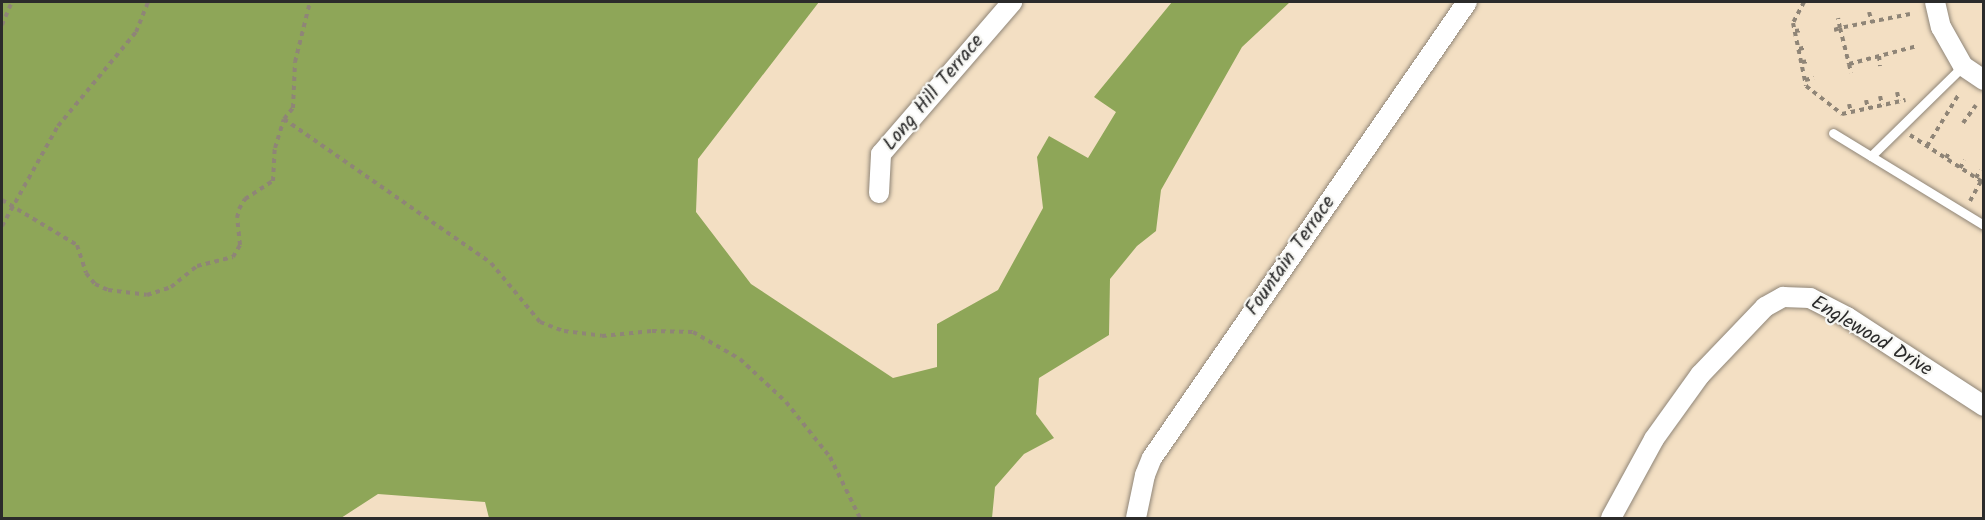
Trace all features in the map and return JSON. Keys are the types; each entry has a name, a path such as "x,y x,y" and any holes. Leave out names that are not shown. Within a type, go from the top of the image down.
{"street":[{"name":"Long Hill Terrace","path":"879,193 881,154 1012,2"},
{"name":"Fountain Terrace","path":"1136,519 1145,475 1152,458 1467,2"},
{"path":"1935,2 1941,27 1963,66 1983,80"},
{"name":"Englewood Drive","path":"1611,519 1654,439 1700,375 1766,307 1783,297 1810,298 1847,317 1983,406"}],"lane":[{"path":"1871,156 1963,66"},
{"path":"1833,133 1983,225"}],"path":[{"path":"2,25 12,2"},
{"path":"2,226 14,208 57,126 136,32 148,2"},
{"path":"2,200 77,244 86,273 95,284 108,290 147,295 163,290 197,266 232,257 239,252 240,209 246,199 273,181 272,160 284,119 293,108 295,62 310,2"},
{"path":"1804,2 1793,23 1806,86 1842,114 1899,101 1913,94"},
{"path":"1869,12 1872,22"},
{"path":"1834,30 1910,14"},
{"path":"1838,18 1851,73"},
{"path":"1795,31 1803,30"},
{"path":"1842,63 1917,46"},
{"path":"1799,48 1807,47"},
{"path":"1879,56 1880,66"},
{"path":"1802,62 1810,61"},
{"path":"1805,80 1814,78"},
{"path":"1897,92 1899,101"},
{"path":"1926,146 1959,94"},
{"path":"1880,96 1881,105"},
{"path":"1866,100 1868,109"},
{"path":"1849,104 1851,112"},
{"path":"1963,123 1976,105"},
{"path":"284,119 491,263 540,322 564,331 602,336 652,331 693,332 740,359 786,402 830,457 860,519"},
{"path":"1899,128 1982,182 1963,213"},
{"path":"1946,158 1950,151"},
{"path":"1960,168 1965,160"},
{"path":"1976,178 1980,170"}],"green space":[{"path":"2,2 819,2 698,159 696,212 751,284 893,378 937,367 937,324 998,290 1043,208 1037,157 1049,136 1088,158 1116,112 1094,97 1172,2 1290,2 1242,47 1161,190 1156,231 1137,246 1110,279 1109,335 1039,378 1036,414 1054,438 1024,454 995,487 992,518 489,518 485,502 378,494 341,518 2,518"}]}
